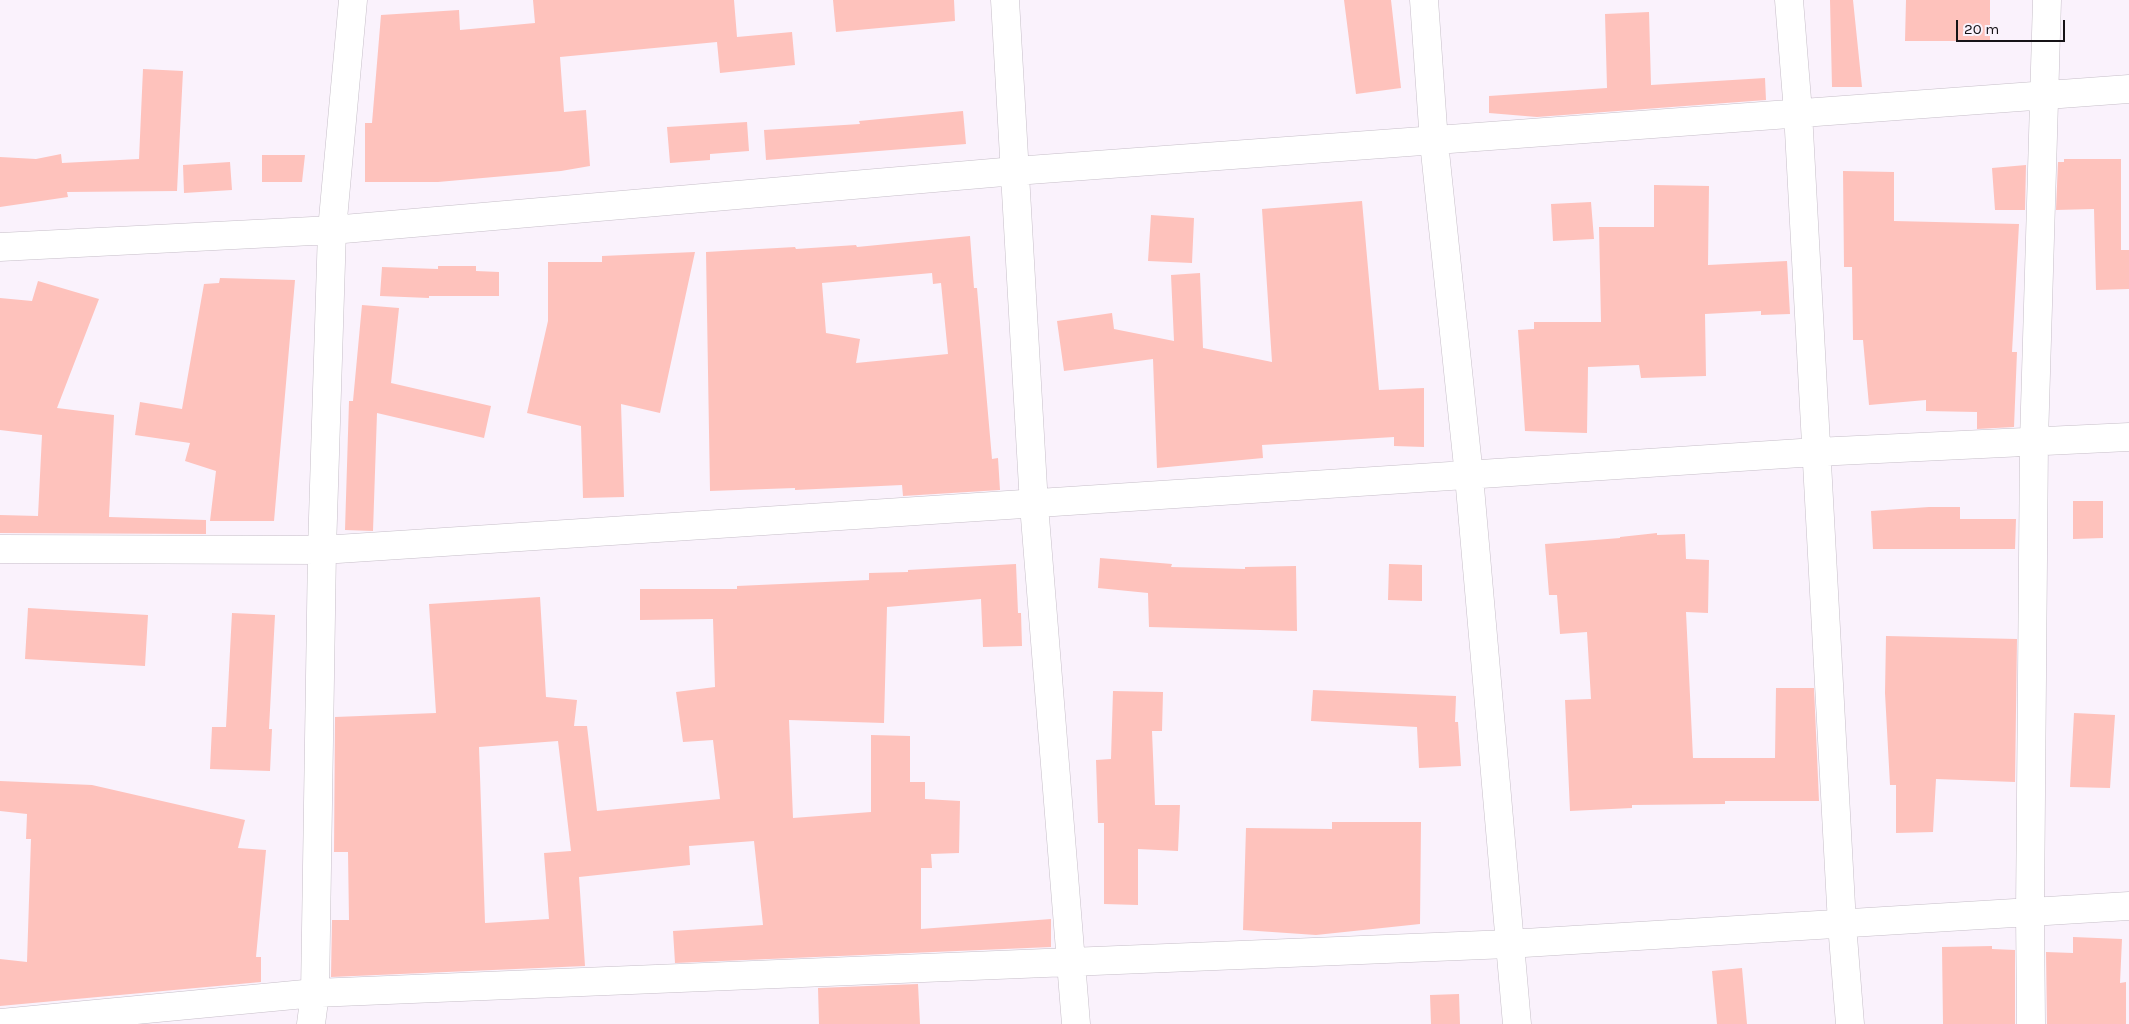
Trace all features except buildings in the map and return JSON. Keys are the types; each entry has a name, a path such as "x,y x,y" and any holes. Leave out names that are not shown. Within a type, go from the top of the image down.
{"street":[{"path":"311,1024 315,993 322,550 332,230 353,0"},
{"path":"1005,0 1034,505 1076,1024"},
{"path":"1424,0 1434,142 1469,476 1508,944 1517,1024"},
{"path":"1789,0 1798,112 1842,924 1850,1024"},
{"path":"2031,1024 2030,912 2034,441 2047,0"},
{"path":"0,247 332,230 1014,171 1434,142 1798,112 2129,89"},
{"path":"0,550 322,550 1034,505 1816,452 2129,437"},
{"path":"0,1023 315,993 1508,944 2129,906"}]}
